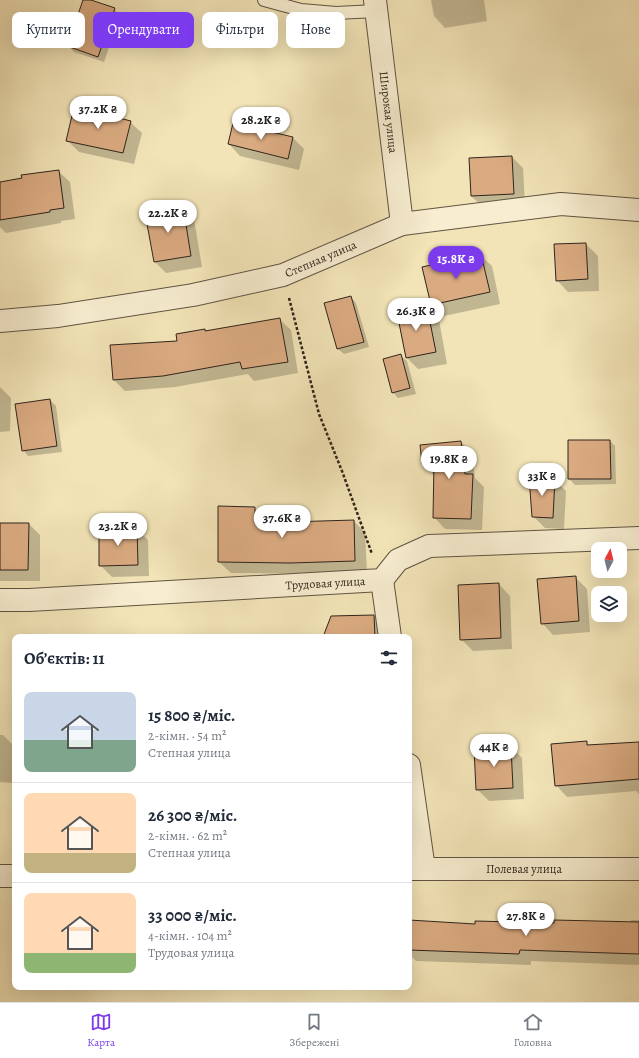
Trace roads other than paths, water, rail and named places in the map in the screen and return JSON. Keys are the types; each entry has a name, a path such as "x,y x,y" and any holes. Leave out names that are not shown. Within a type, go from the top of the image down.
{"street":[{"name":"Широкая улица","path":"375,6 402,224"},
{"name":"Степная улица","path":"0,321 58,316 193,295 283,274 402,224 561,204 639,210"},
{"name":"Трудовая улица","path":"0,600 45,599 382,580 398,560 429,546 639,538"},
{"path":"382,580 390,634"},
{"path":"412,803 417,869"},
{"name":"Полевая улица","path":"417,869 639,869"},
{"path":"0,876 12,876"}],"lane":[{"path":"264,0 301,10 336,12 375,6"}]}
